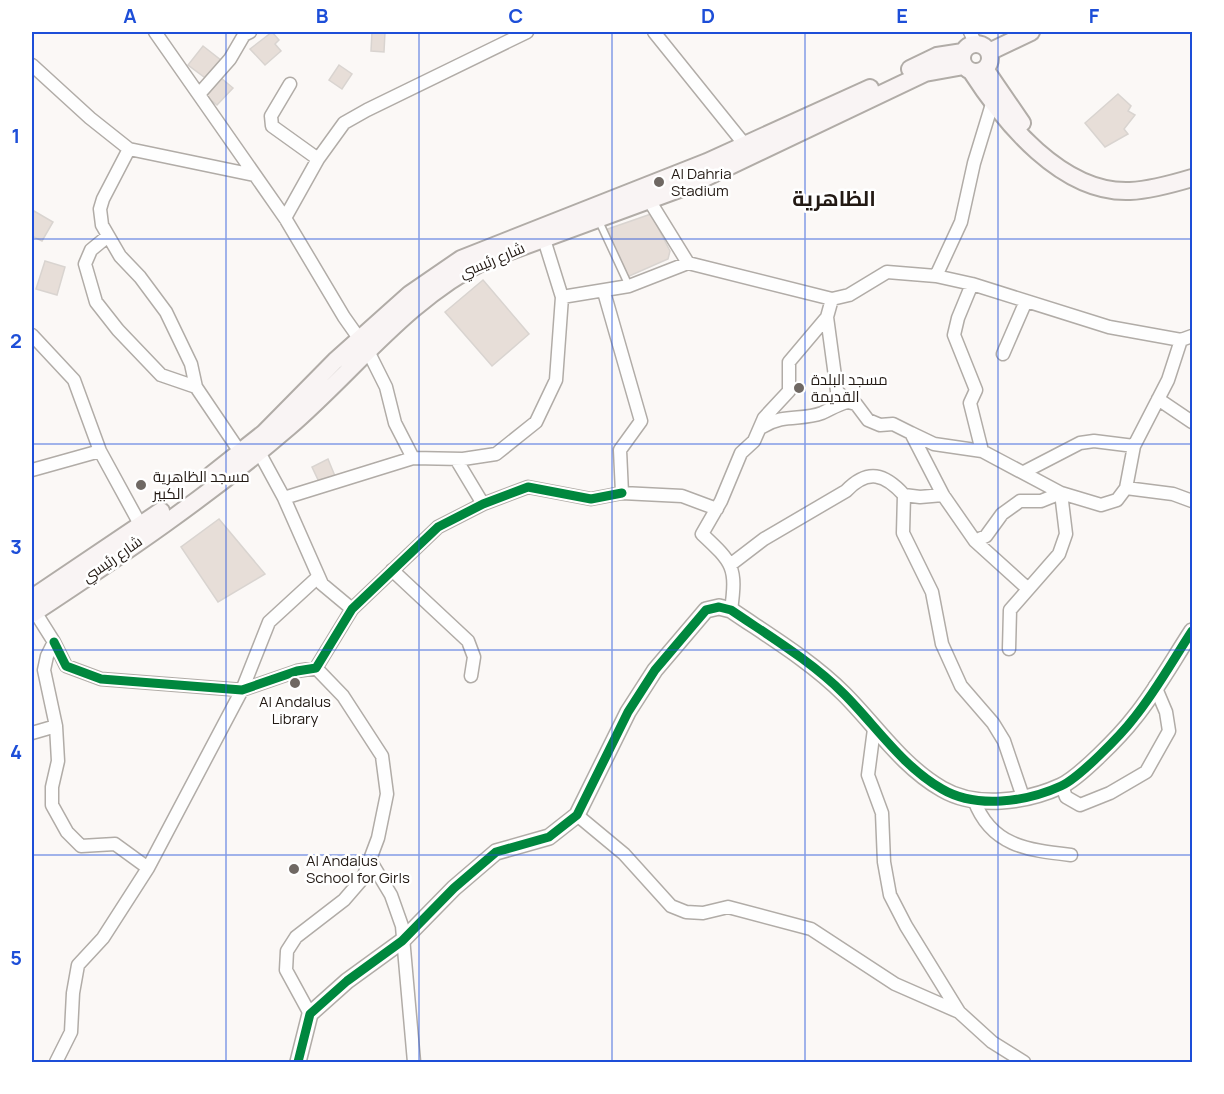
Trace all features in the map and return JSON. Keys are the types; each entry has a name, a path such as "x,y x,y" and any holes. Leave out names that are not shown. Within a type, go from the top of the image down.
{"main road":[{"name":"شارع رئيسي","path":"32,608 119,556 259,452 290,426 364,345 434,275 482,249 598,219 649,200 937,56 974,55 1030,32"},
{"path":"974,55 992,104 1041,154 1061,169 1100,187 1128,191 1192,178"},
{"path":"974,55 1018,119 1037,138 1065,158 1094,174 1128,181 1149,179 1192,168"},
{"name":"شارع رئيسي","path":"543,233 744,153"},
{"name":"شارع رئيسي","path":"32,608 264,433 364,345"}],"street":[{"path":"155,32 200,93 285,218 364,345 386,387 395,423 413,458"},
{"path":"200,93 230,59 244,35 250,32"},
{"path":"654,32 744,153"},
{"path":"285,218 318,159 344,123 518,34"},
{"path":"32,65 90,118 129,149 254,175"},
{"path":"290,84 270,116 272,126 318,159"},
{"path":"936,276 961,222 974,162 992,104"},
{"path":"129,149 100,207 101,220 120,256 140,277 166,312 191,364 196,387 240,452"},
{"path":"649,200 688,263"},
{"path":"284,498 413,458 456,459 496,454 536,422 556,380 562,297 543,233"},
{"path":"108,236 91,250 84,264 96,302 118,330 161,375 196,387"},
{"path":"562,297 604,292 629,286 688,263 832,299 849,295 887,273 936,276 972,284 1109,327 1187,338 1134,446 1126,488 1117,500 1101,505 1060,494 1024,472 982,451 934,444 893,424 880,425 868,420 856,404 848,402 834,405 822,413 781,417 760,428"},
{"path":"972,284 958,318 954,335 976,390 970,403 982,451"},
{"path":"604,292 641,421 620,450 622,493"},
{"path":"832,299 827,317 837,391 848,402"},
{"path":"1003,354 1026,301"},
{"path":"731,610 734,589 733,569 723,554 702,534 717,508 741,453 754,441 764,418 789,392 789,362 827,317"},
{"path":"32,335 74,380 100,451 141,526"},
{"path":"1158,399 1192,422"},
{"path":"911,433 943,495 975,541 1027,588"},
{"path":"1024,472 1080,443 1095,441 1134,446"},
{"path":"32,470 100,451"},
{"path":"259,452 284,498 322,584 351,609"},
{"path":"456,459 483,504"},
{"path":"730,565 764,539 846,491 856,481 876,476 890,479 904,495 920,497 943,495"},
{"path":"316,668 351,609 438,528 483,504 528,487 591,500 622,493 682,496 717,508"},
{"path":"1126,488 1173,494 1192,501"},
{"path":"975,541 986,536 1002,514 1020,501 1041,501 1060,494"},
{"path":"1009,649 1010,610 1059,554 1066,534 1060,494"},
{"path":"904,495 903,533 932,592 942,644 961,686 993,723 1004,741 1023,797"},
{"path":"392,570 468,641 474,657 471,676"},
{"path":"56,1062 71,1032 73,993 78,965 102,938 148,868 242,690 269,622 318,577"},
{"path":"298,1062 310,1014 347,981 402,942 454,888 496,852 549,837 577,814 628,712 655,670 706,610 719,607 731,610 807,662 844,694 874,729 911,765 941,788 974,800 998,802 1062,786 1099,755 1134,718 1192,631"},
{"path":"32,608 66,666 101,679 242,690 297,670 316,668"},
{"path":"54,642 47,656 44,670 56,726 58,761 52,805 67,832 81,846 115,844 148,868"},
{"path":"310,1014 286,970 287,951 296,937 344,900 363,878 378,838 387,794 382,756 343,696 316,668"},
{"path":"1062,786 1066,797 1080,806 1110,793 1146,772 1169,731 1166,712 1155,686"},
{"path":"32,733 56,726"},
{"path":"874,729 868,776 882,813 884,862 890,895 906,926 959,1012 992,1042 1024,1062"},
{"path":"974,800 982,820 1016,844 1028,850 1071,855"},
{"path":"577,814 624,854 671,906 686,912 703,913 728,907 811,929 894,984 959,1012"},
{"path":"370,860 391,895 402,926 414,1062"}],"lane":[{"path":"598,219 629,286"}],"building":[{"path":"272,32 279,40 275,44 281,51 265,65 250,49"},
{"path":"372,32 385,32 384,52 371,51"},
{"path":"203,46 222,61 208,80 188,65"},
{"path":"339,65 352,74 342,89 329,80"},
{"path":"221,78 233,88 217,105 206,96"},
{"path":"1118,94 1131,106 1128,111 1135,115 1124,129 1128,134 1105,147 1085,123"},
{"path":"34,211 53,222 42,241 32,236"},
{"path":"651,214 670,251 668,259 627,277 605,230"},
{"path":"45,261 65,267 57,295 36,289"},
{"path":"483,280 529,334 492,366 445,312"},
{"path":"328,459 337,481 321,486 312,467"},
{"path":"219,519 265,574 218,602 181,547"}],"cycle path":[{"path":"54,642 66,666 101,679 242,690 297,671 316,668 352,609 438,527 483,504 528,487 591,499 622,493"},
{"path":"298,1062 310,1014 347,981 402,941 454,888 496,852 549,837 577,815 628,712 655,670 706,610 719,607 731,610 775,639 831,682 902,757 928,780 955,795 985,801 1017,799 1047,792 1069,781 1089,765 1142,708 1192,631"}],"place":[{"name":"Al Dahria Stadium","path":"659,182"},
{"name":"مسجد البلدة القديمة","path":"799,388"},
{"name":"مسجد الظاهرية الكبير","path":"141,485"},
{"name":"Al Andalus Library","path":"295,683"},
{"name":"Al Andalus School for Girls","path":"294,869"}],"district":[{"name":"الظاهرية","path":"834,198"}]}
